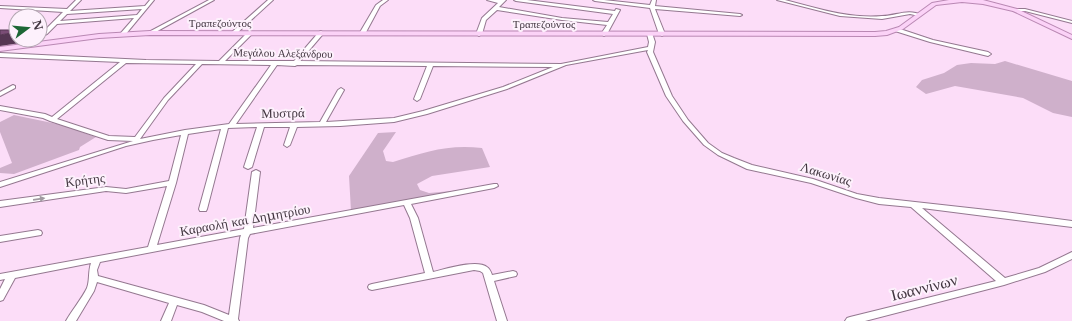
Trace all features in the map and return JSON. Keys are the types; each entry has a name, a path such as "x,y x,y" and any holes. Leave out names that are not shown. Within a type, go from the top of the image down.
{"main road":[{"name":"Τραπεζούντος","path":"48,41 123,34 150,33 875,34 897,30 932,5 943,1 962,0 983,2 1015,10 1070,36"}],"street":[{"path":"48,29 79,0"},
{"path":"123,34 152,0"},
{"path":"150,33 212,0"},
{"path":"234,33 271,0"},
{"path":"362,34 378,5 386,0"},
{"path":"490,0 503,1"},
{"path":"516,0 616,13"},
{"path":"596,0 621,4 740,15"},
{"path":"654,0 652,7 662,34"},
{"path":"779,0 855,16 882,18 910,14 919,15"},
{"path":"479,34 484,19 503,1"},
{"path":"604,34 621,4"},
{"path":"0,7 67,12 145,8"},
{"path":"496,8 562,19 610,24"},
{"path":"1015,10 1026,10 1072,22"},
{"path":"55,23 139,16"},
{"path":"897,30 932,41 988,54"},
{"path":"220,63 250,33"},
{"path":"295,64 321,34"},
{"name":"Λακωνίας","path":"650,34 652,42 650,48 669,96 697,134 706,144 720,154 750,167 813,181 856,196 879,201 1072,224"},
{"path":"565,64 650,48"},
{"name":"Μεγάλου Αλεξάνδρου","path":"1,56 124,62 430,65 565,64"},
{"path":"52,120 124,62"},
{"path":"138,139 166,100 200,62"},
{"path":"203,209 228,125 275,63"},
{"name":"Μυστρά","path":"0,185 110,149 153,138 186,132 228,125 322,124 382,121 425,113 505,88 565,64"},
{"path":"417,99 430,65"},
{"path":"0,94 14,87"},
{"path":"322,124 341,90"},
{"path":"0,108 45,116 52,120 108,138 153,138"},
{"path":"287,145 294,124"},
{"path":"248,167 261,125"},
{"path":"151,250 186,132"},
{"path":"94,278 204,309 234,321 244,238 249,228 256,172"},
{"name":"Κρήτης","path":"0,204 106,189 126,191 172,183"},
{"name":"Καραολή και Δημητρίου","path":"0,277 494,186"},
{"path":"408,203 414,218 430,276"},
{"path":"913,205 1004,282"},
{"path":"0,239 38,233"},
{"name":"Ιωαννίνων","path":"850,321 1004,282 1042,270 1072,255"},
{"path":"71,321 92,289 94,278 93,270 96,260"},
{"path":"372,287 474,267 485,269 490,278 502,321"},
{"path":"490,278 513,274"},
{"path":"0,297 12,275"},
{"path":"166,321 174,301"}],"shaded area":[{"path":"1005,61 1072,81 1072,117 1053,113 1023,98 955,86 926,94 916,87 922,80 944,73 957,65 971,63 995,64"},
{"path":"14,115 62,125 96,137 80,147 79,150 14,174 0,173 0,168 12,163 0,132 0,122"},
{"path":"396,132 383,151 386,161 393,162 447,148 470,147 482,148 490,167 432,176 417,184 420,190 429,193 463,190 351,211 349,176 378,133"}],"building":[{"path":"0,30 8,30 8,34 0,35"}]}
